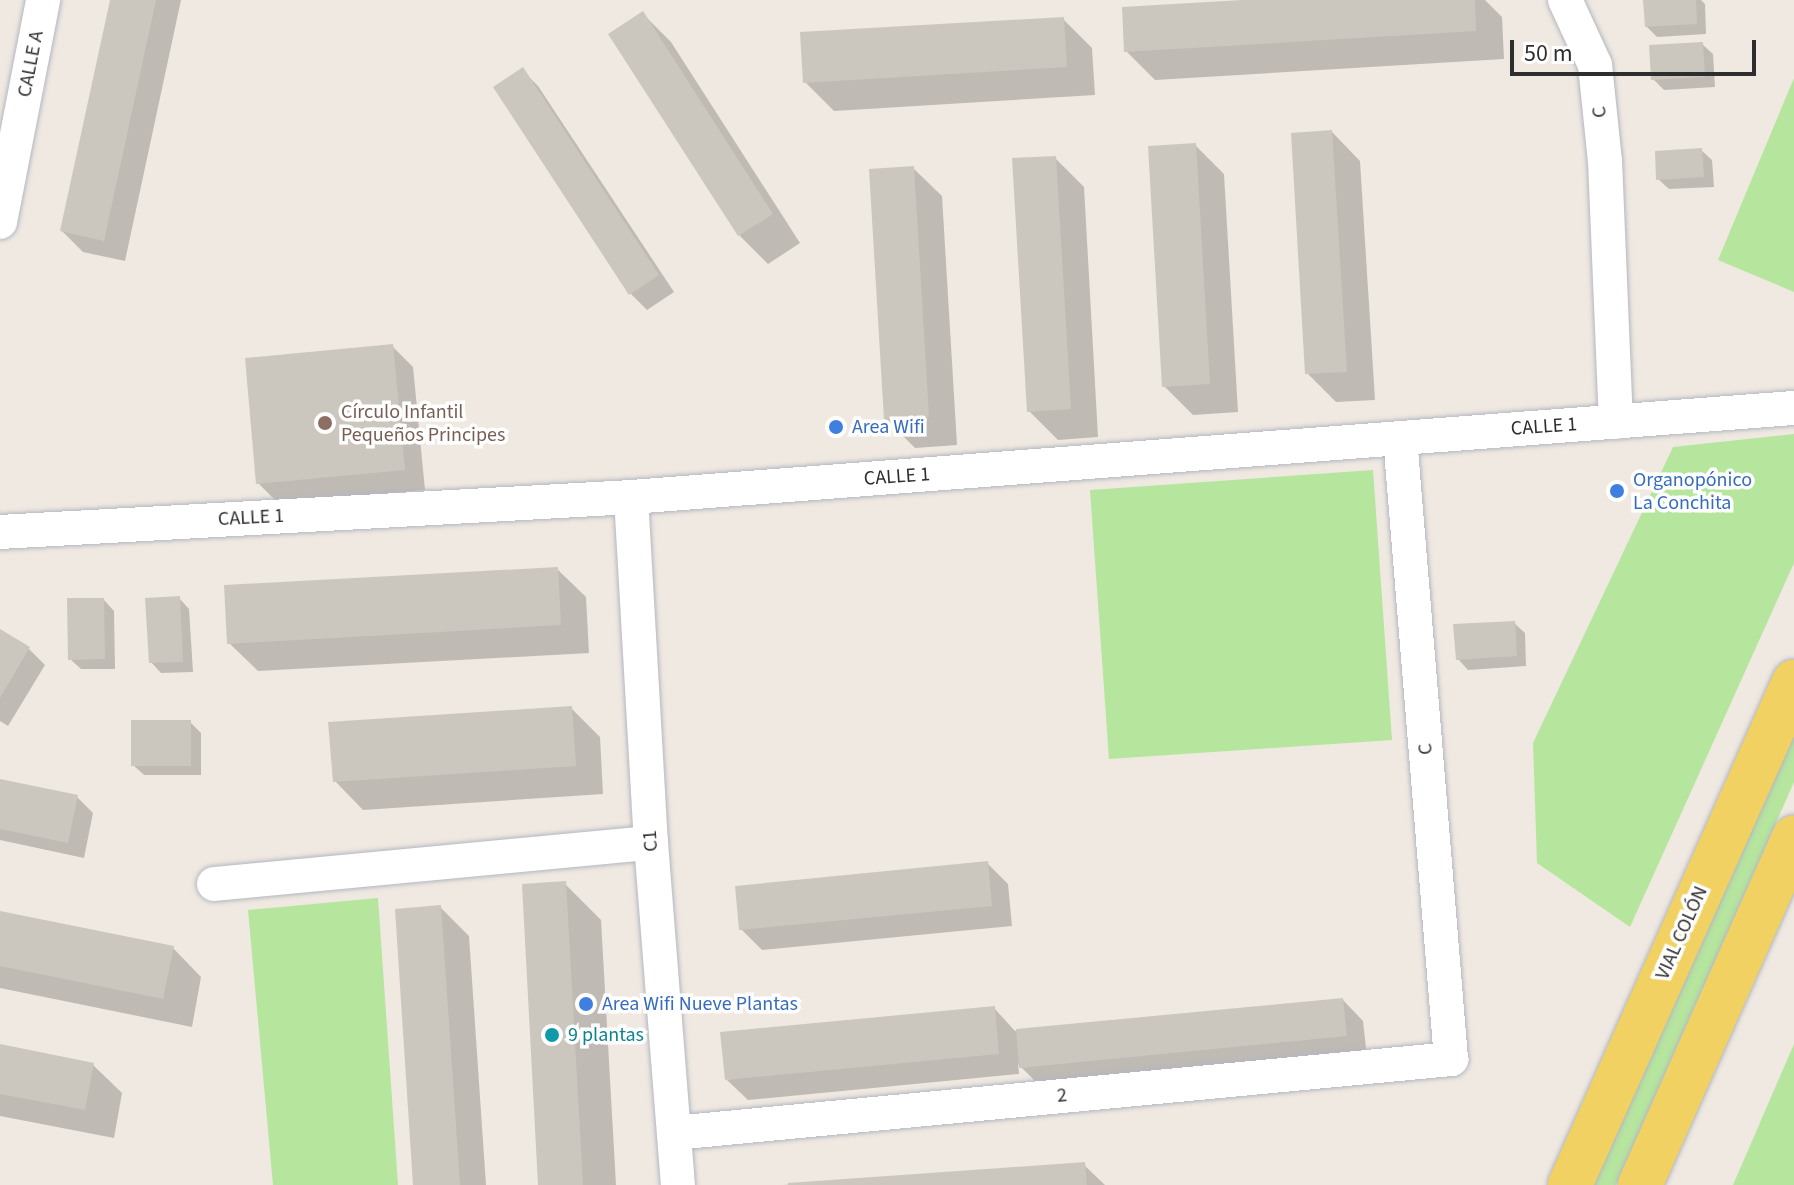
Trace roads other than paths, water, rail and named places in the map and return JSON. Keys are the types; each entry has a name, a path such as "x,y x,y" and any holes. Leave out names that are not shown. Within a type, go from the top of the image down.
{"main road":[{"name":"VIAL COLÓN","path":"1570,1185 1794,682"},
{"path":"1640,1185 1794,838"}],"street":[{"name":"CALLE A","path":"0,222 43,0"},
{"name":"C","path":"1565,0 1595,65 1605,161 1616,422"},
{"name":"CALLE 1","path":"0,532 631,497 1794,408"},
{"name":"C","path":"1400,438 1451,1059"},
{"name":"C1","path":"631,497 651,843 678,1185"},
{"path":"214,884 651,843"},
{"name":"2","path":"674,1133 1451,1059"}],"place":[{"name":"Círculo Infantil Pequeños Principes","path":"325,423"},
{"name":"Area Wifi","path":"836,427"},
{"name":"Organopónico La Conchita","path":"1617,491"},
{"name":"Area Wifi Nueve Plantas","path":"586,1004"},
{"name":"9 plantas","path":"552,1035"}]}
